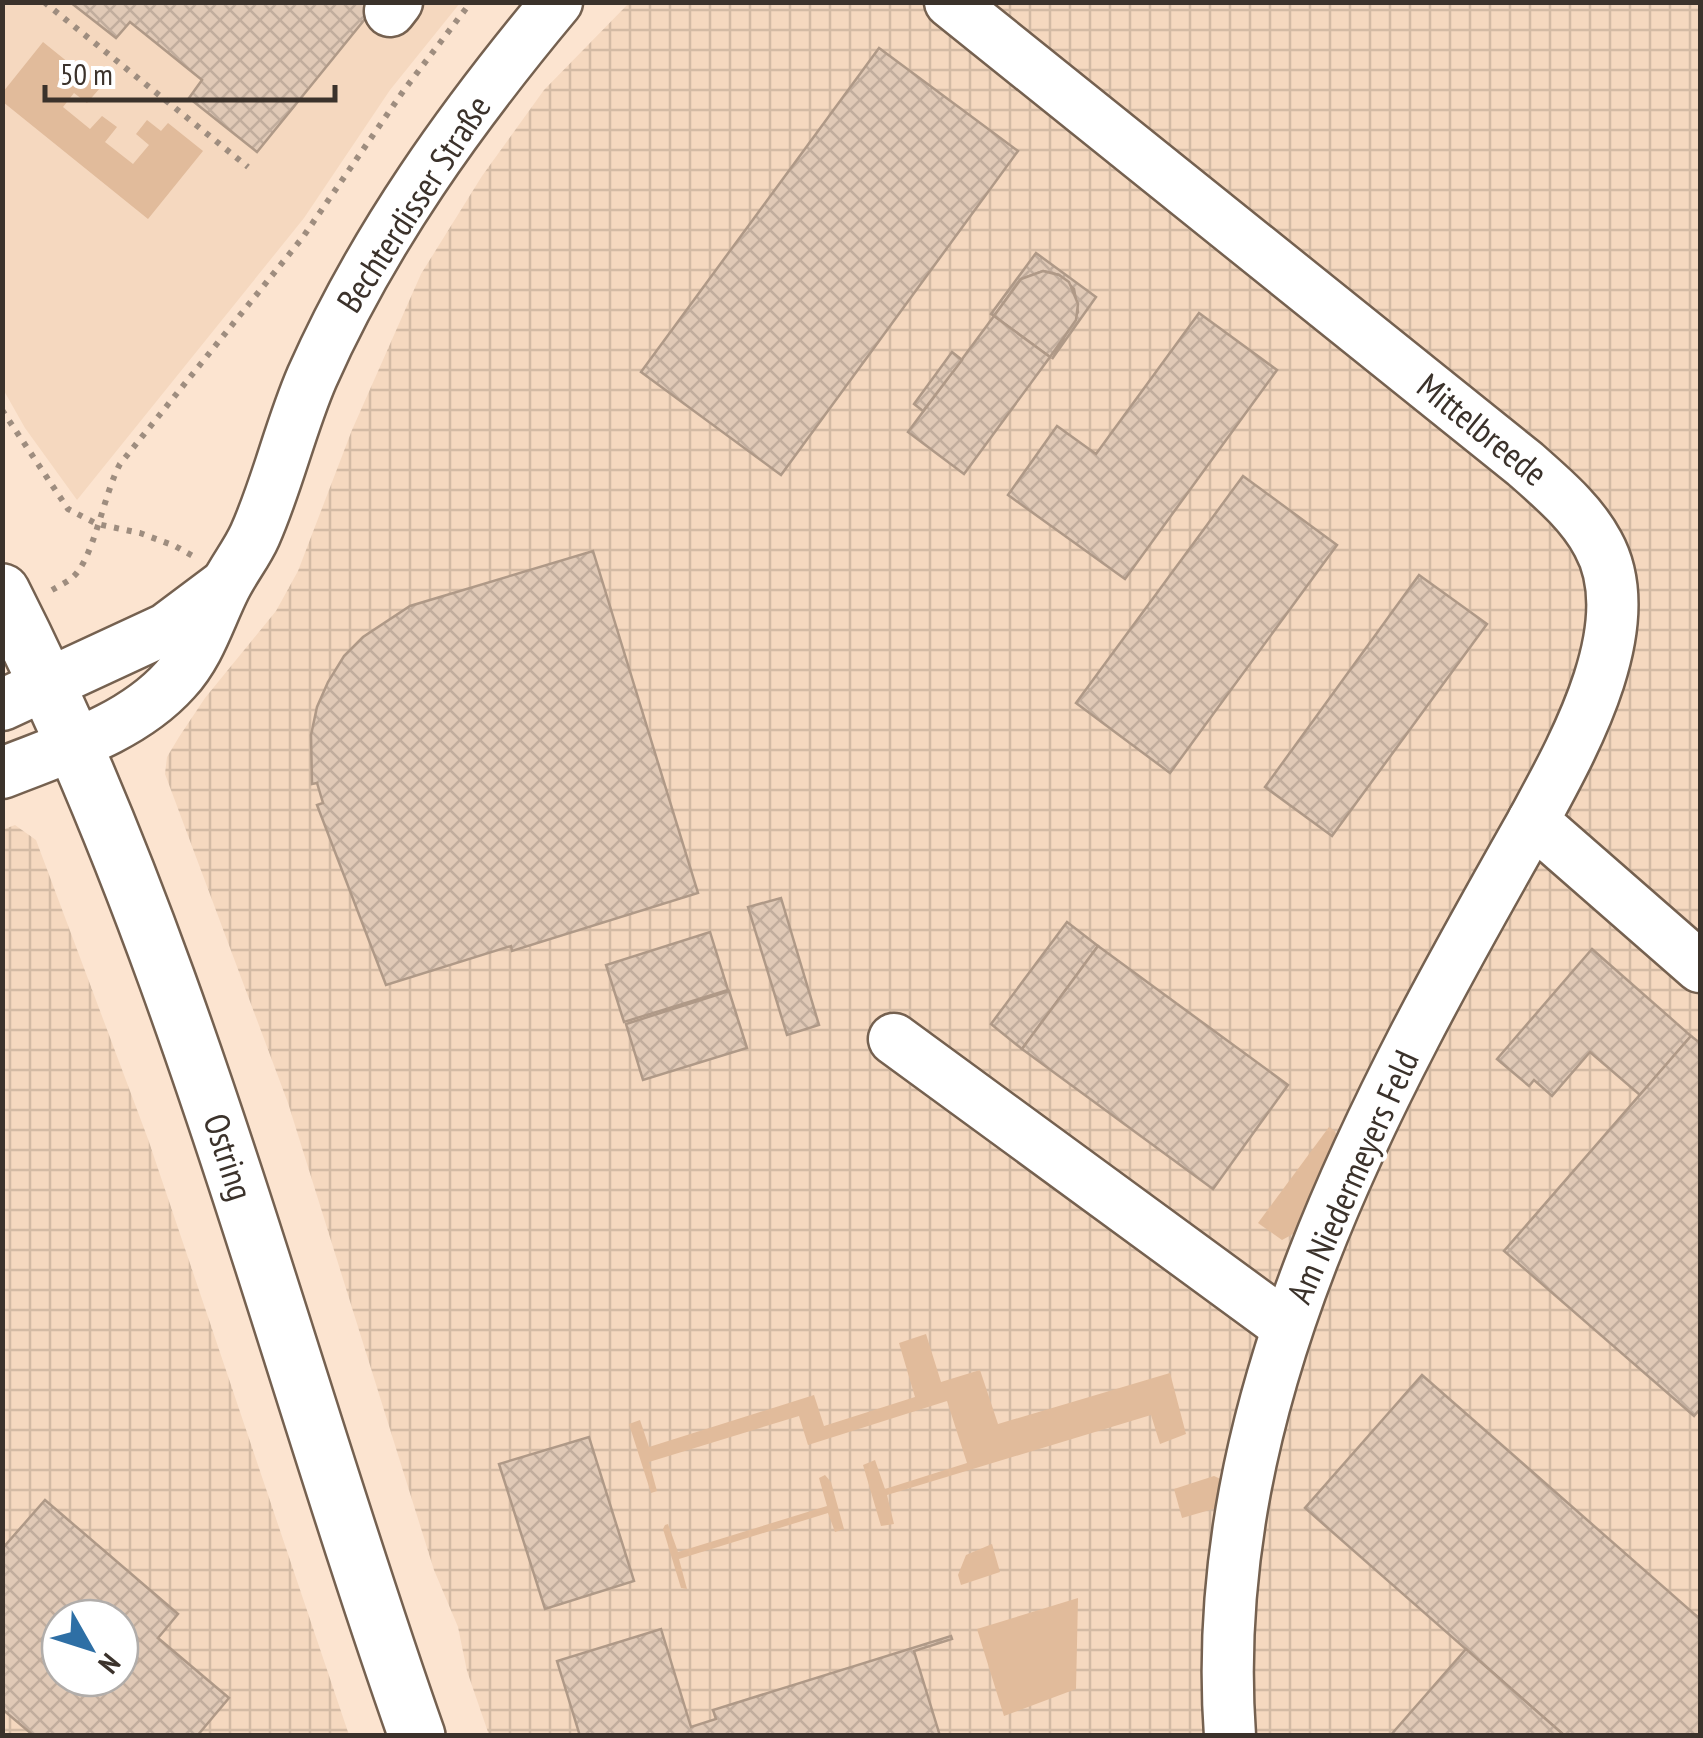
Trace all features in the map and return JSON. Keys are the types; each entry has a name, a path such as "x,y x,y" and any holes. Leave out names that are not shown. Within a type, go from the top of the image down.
{"main road":[{"name":"Ostring","path":"7,600 25,695 74,744 224,1142 417,1736"}],"street":[{"name":"Bechterdisser Straße","path":"2,773 136,714 176,680 199,648 226,584 257,531 312,378 366,270 428,170 508,60 557,2"},
{"name":"Mittelbreede","path":"950,2 1525,464 1585,523 1610,572 1610,630 1593,698 1533,821"},
{"name":"Bechterdisser Straße","path":"25,695 166,628 226,584"},
{"path":"1533,821 1700,967"},
{"name":"Am Niedermeyers Feld","path":"1230,1736 1230,1608 1242,1508 1286,1326 1328,1215 1366,1134 1474,924 1533,821"},
{"path":"894,1039 1286,1326"}],"path":[{"path":"44,2 248,167"},
{"path":"7,600 73,577 83,564 110,482 120,464 303,237 404,90 472,2"},
{"path":"2,410 68,509 97,524 176,546 226,584"}],"shaded area":[{"path":"2,3 460,3 390,90 304,218 77,500 25,428 3,389"},
{"path":"629,3 1700,3 1700,1735 489,1735 467,1671 458,1627 434,1570 288,1103 165,774 167,757 179,737 205,698 276,611 298,571 352,430 421,274 482,176 544,90"},
{"path":"43,42 100,88 87,103 74,93 63,107 90,129 102,116 117,127 105,142 133,164 149,145 136,134 147,120 161,131 168,123 203,151 148,219 3,102 3,92"},
{"path":"15,825 36,840 148,1139 349,1735 3,1736 2,830"},
{"path":"1329,1127 1338,1140 1295,1233 1282,1240 1258,1223"},
{"path":"926,1334 941,1382 980,1370 998,1424 1170,1373 1186,1434 1160,1444 1151,1415 887,1495 894,1524 881,1526 863,1465 875,1460 885,1489 967,1463 947,1401 808,1445 799,1416 649,1462 657,1491 651,1493 629,1424 640,1420 649,1447 814,1395 824,1426 915,1397 899,1343"},
{"path":"825,1475 831,1482 844,1529 835,1532 828,1513 679,1559 687,1589 681,1588 665,1525 668,1524 678,1552 827,1506 819,1478"},
{"path":"1214,1476 1225,1481 1220,1507 1182,1518 1174,1489"},
{"path":"992,1544 1000,1572 961,1585 958,1575 966,1555"},
{"path":"1078,1598 1076,1689 1004,1716 977,1629"}],"building":[{"path":"70,2 378,3 257,152 189,98 202,80 130,22 116,38"},
{"path":"879,48 1018,151 781,475 641,372"},
{"path":"1036,253 1096,297 1052,359 1078,312 1074,289 1059,275 1043,271 1021,279 994,316 991,314"},
{"path":"1043,271 1069,282 1078,304 1076,320 1050,357 994,316 1021,279"},
{"path":"1199,313 1277,370 1125,579 1008,495 1057,426 1096,454"},
{"path":"994,316 1050,357 964,474 908,432"},
{"path":"952,352 962,360 923,411 914,404"},
{"path":"1243,476 1337,545 1170,773 1076,703"},
{"path":"593,551 698,893 512,951 511,946 386,985 317,805 323,803 317,783 312,784 311,735 328,682 344,656 363,637 410,606"},
{"path":"1419,575 1487,624 1332,836 1265,787"},
{"path":"781,898 819,1025 787,1035 748,907"},
{"path":"1067,922 1098,946 1022,1049 991,1024"},
{"path":"710,932 728,990 624,1022 606,965"},
{"path":"1098,946 1288,1085 1213,1189 1022,1049"},
{"path":"1592,949 1691,1036 1640,1095 1590,1052 1552,1096 1534,1080 1529,1086 1497,1059"},
{"path":"729,991 747,1048 643,1080 626,1024"},
{"path":"1691,1036 1700,1043 1700,1409 1694,1416 1504,1251"},
{"path":"1422,1375 1700,1619 1700,1736 1565,1736 1305,1508"},
{"path":"589,1437 634,1581 545,1609 499,1464"},
{"path":"45,1500 178,1614 158,1638 229,1698 197,1736 34,1736 2,1709 2,1549"},
{"path":"661,1629 691,1727 716,1719 713,1710 951,1636 952,1639 914,1651 940,1736 580,1736 557,1661"},
{"path":"1466,1649 1565,1736 1390,1736"}]}
